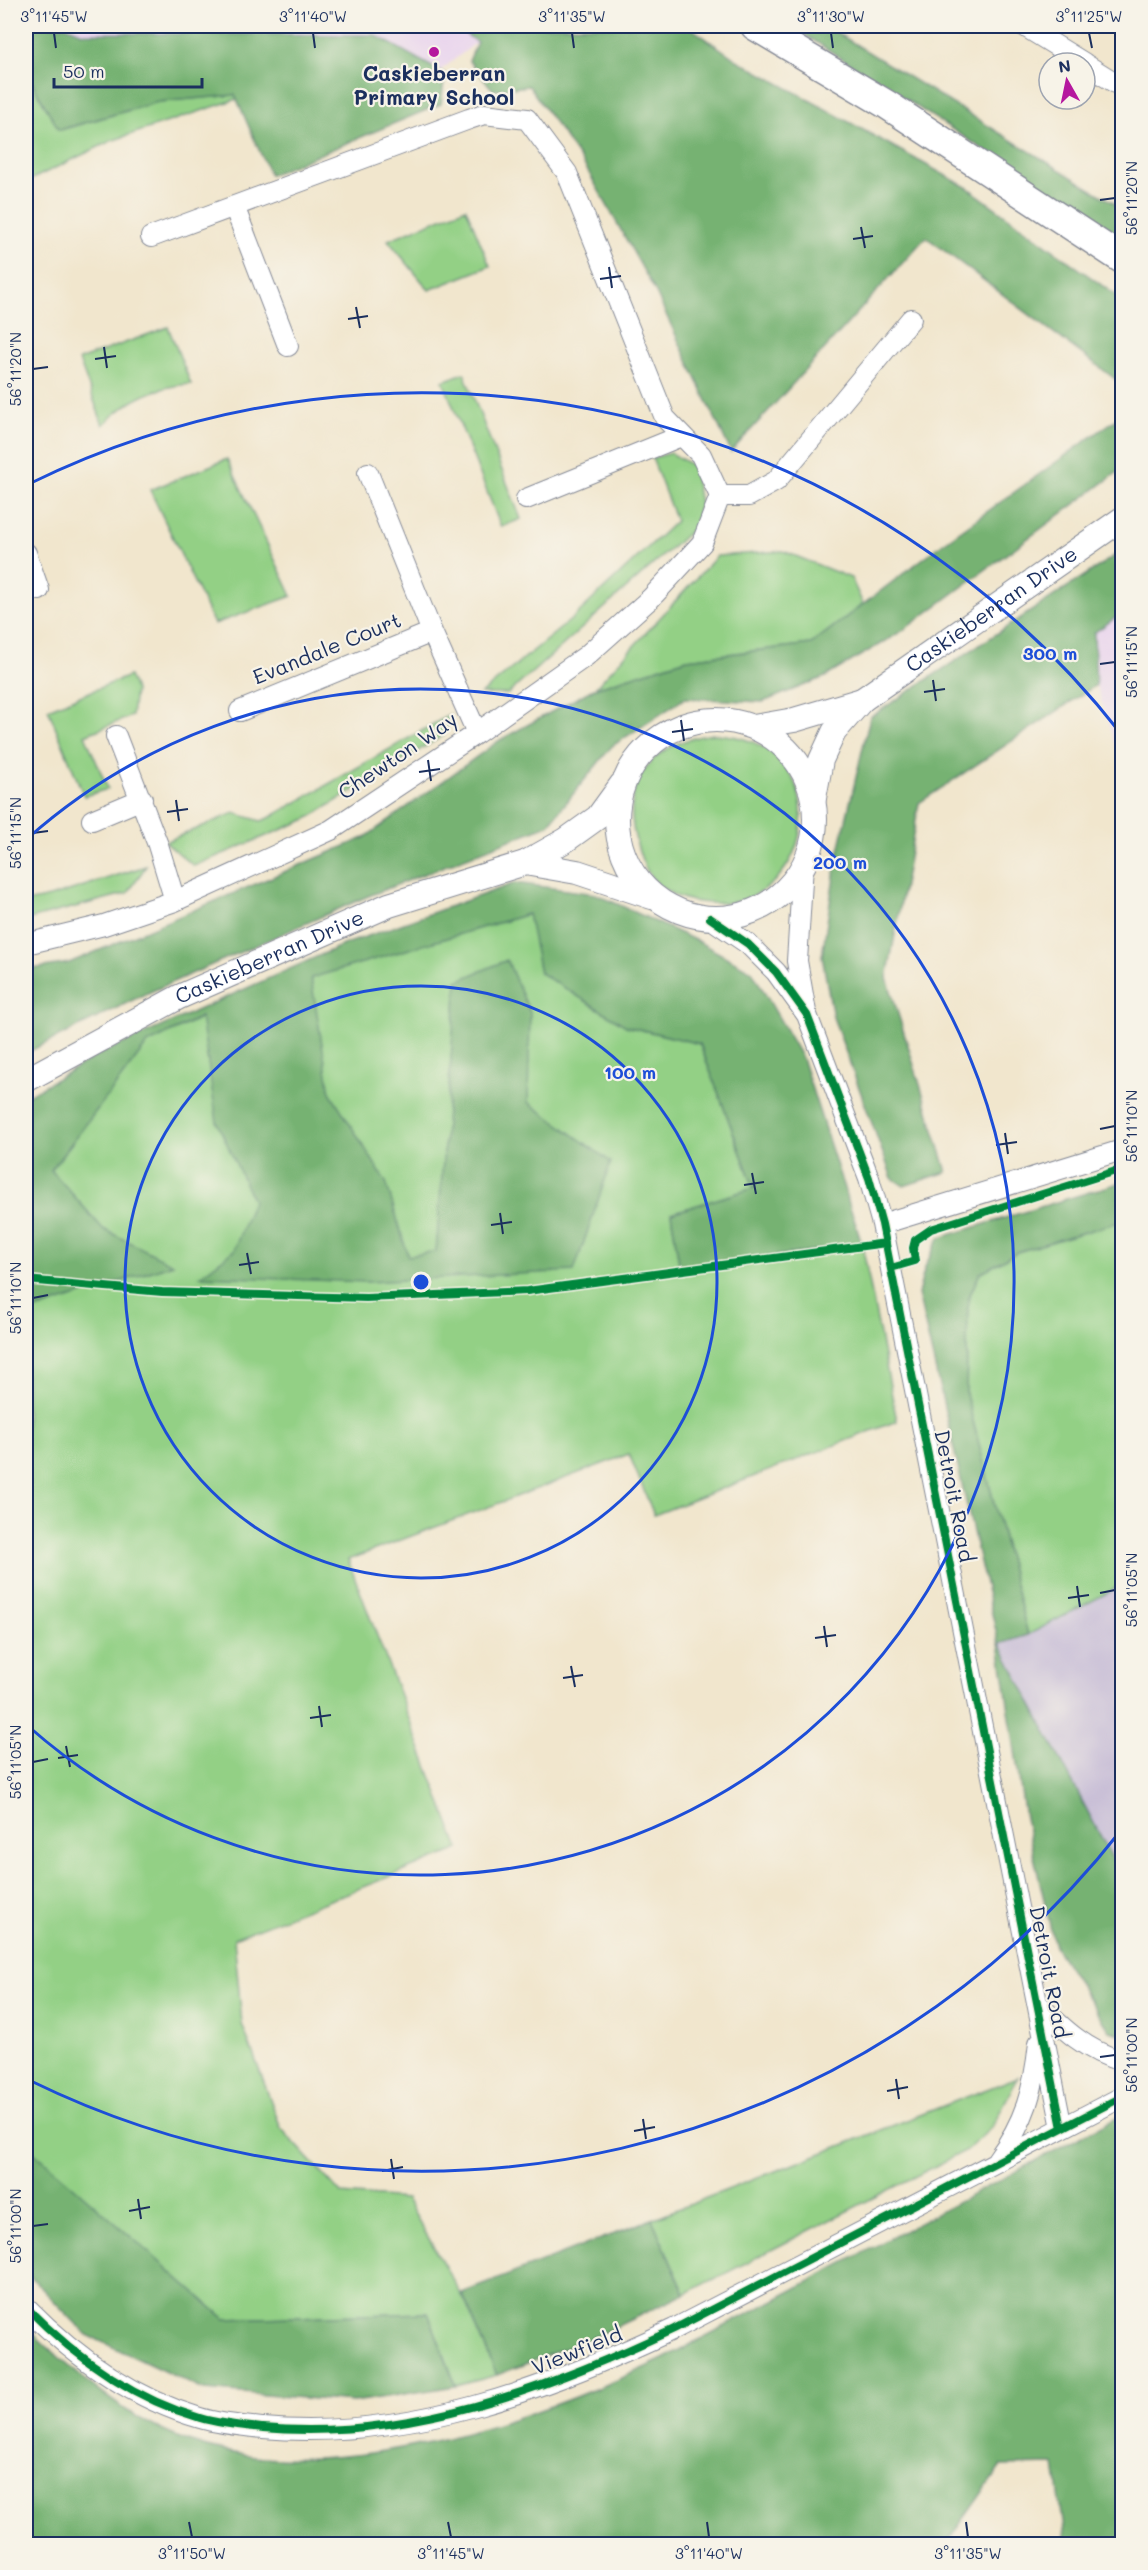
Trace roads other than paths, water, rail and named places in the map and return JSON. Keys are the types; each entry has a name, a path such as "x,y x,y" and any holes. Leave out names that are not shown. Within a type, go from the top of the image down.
{"main road":[{"path":"754,26 886,104 1122,259"}],"street":[{"path":"1024,26 1065,51"},
{"path":"1097,71 1122,87"},
{"path":"151,237 484,114 527,119 567,173 665,418 701,455 720,496 749,496 776,481 912,319"},
{"path":"234,206 288,346"},
{"path":"526,498 681,436"},
{"name":"Evandale Court","path":"368,473 432,632 477,733"},
{"name":"Chewton Way","path":"26,944 104,926 175,901 331,830 477,733 586,656 651,598 702,543 720,496"},
{"name":"Caskieberran Drive","path":"813,801 821,760 834,732 862,700 1122,519"},
{"path":"26,553 39,590"},
{"name":"Evandale Court","path":"240,711 432,632"},
{"name":"Caskieberran Drive","path":"754,727 794,720 862,700"},
{"path":"702,720 728,721 754,727 775,740 793,756 806,777 813,801 814,834 803,865 780,895 764,905 738,915 710,918 691,915 657,899 638,881 625,859 617,835 616,809 622,784 635,760 653,741 676,728 702,720"},
{"path":"116,736 142,799 175,901"},
{"name":"Caskieberran Drive","path":"26,1080 179,997 379,910 525,863 566,840 598,817 622,784"},
{"path":"92,820 142,799"},
{"name":"Caskieberran Drive","path":"525,863 578,872 657,899"},
{"name":"Detroit Road","path":"803,865 797,961 807,1015 869,1178 882,1224 1062,2128"},
{"name":"Detroit Road","path":"710,918 748,944 776,972 807,1015"},
{"path":"882,1224 1122,1150"},
{"name":"Detroit Road","path":"1037,2003 1064,2030 1082,2043 1103,2055 1122,2061"},
{"name":"Detroit Road","path":"994,2165 1014,2137 1026,2113 1038,2061 1041,2025"},
{"name":"Viewfield","path":"26,2307 72,2351 104,2374 141,2395 201,2419 239,2425 319,2431 405,2422 544,2385 599,2365 994,2165 1122,2097"}],"place":[{"name":"Caskieberran Primary School","path":"434,52"}]}
